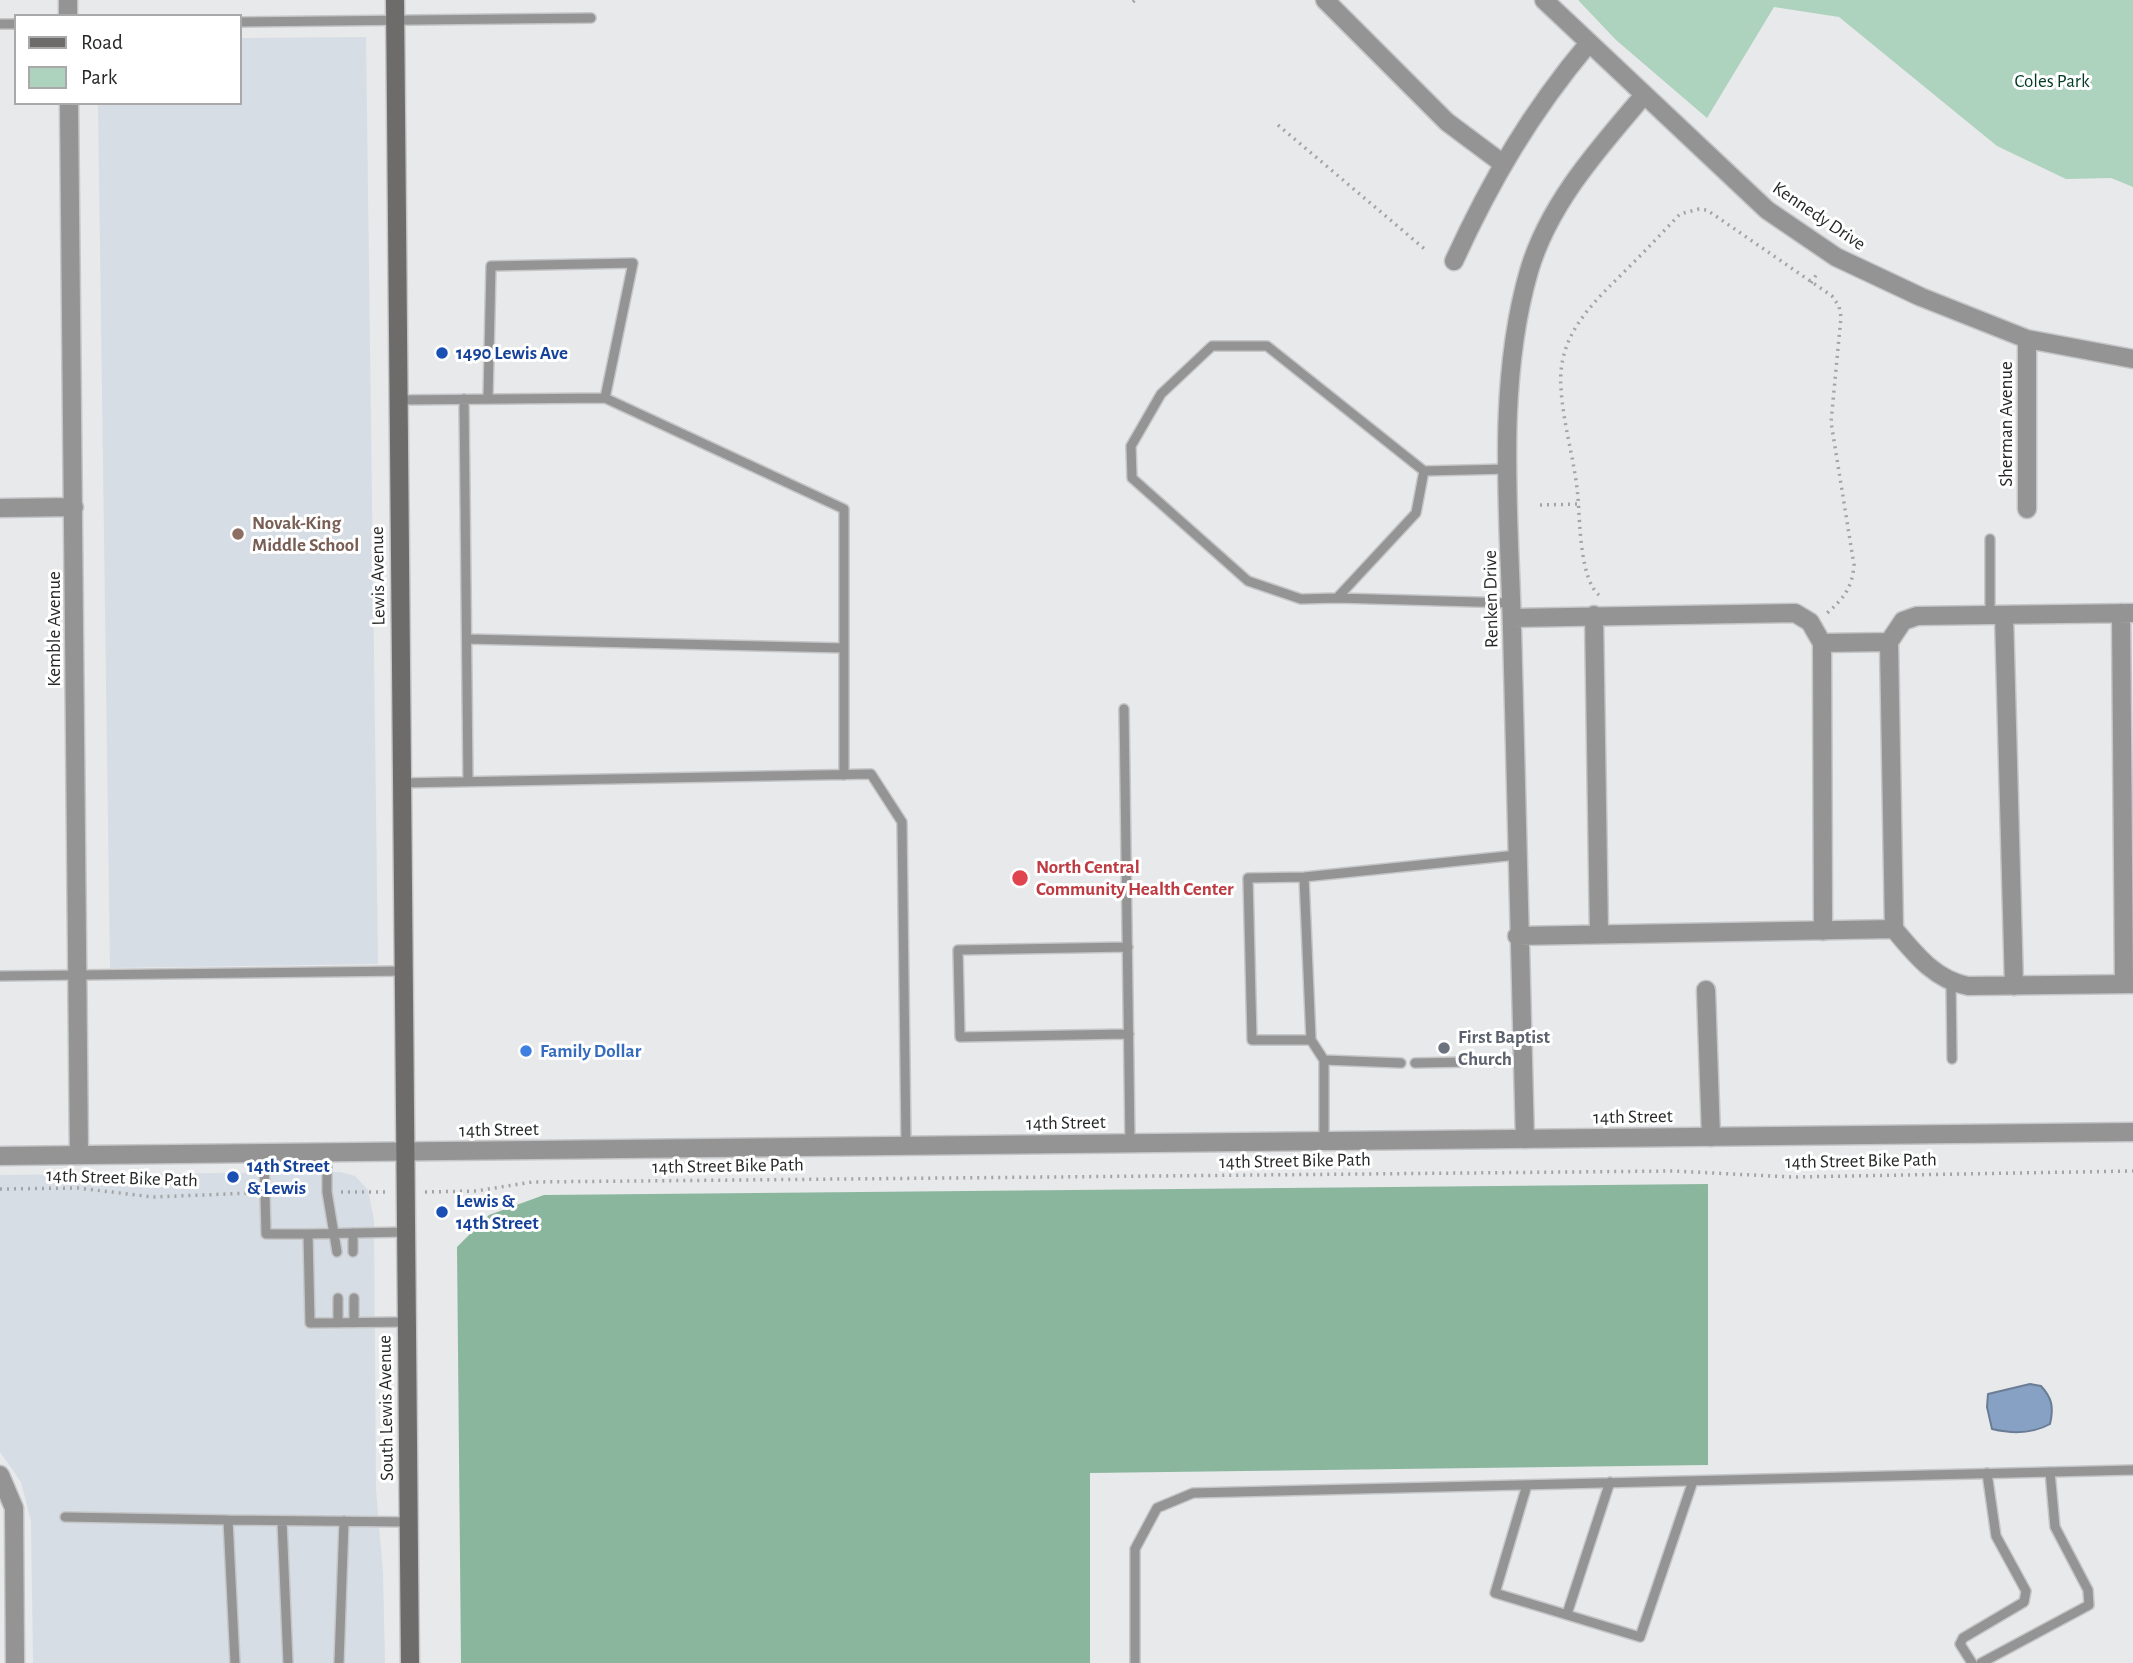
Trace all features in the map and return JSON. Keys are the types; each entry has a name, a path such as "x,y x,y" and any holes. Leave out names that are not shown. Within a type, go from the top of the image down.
{"main road":[{"name":"Lewis Avenue","path":"395,0 404,1152"},
{"name":"South Lewis Avenue","path":"404,1152 410,1663"}],"street":[{"path":"1325,0 1447,122 1502,163"},
{"name":"Kennedy Drive","path":"1544,0 1767,210 1836,257 1921,297 2027,339 2133,359"},
{"path":"1454,261 1502,163 1532,116 1588,44"},
{"name":"Renken Drive","path":"1525,1139 1517,936 1510,468 1510,384 1515,331 1530,269 1550,222 1584,167 1644,95"},
{"name":"Kemble Avenue","path":"69,105 79,1155"},
{"name":"Sherman Avenue","path":"2027,339 2027,509"},
{"path":"0,508 74,507"},
{"path":"1512,610 1594,615 1795,613 1810,622 1822,643 1823,930"},
{"path":"2127,613 2129,984 1968,986 1951,983 1929,968 1894,929 1889,642 1903,621 1917,616 1997,615 2127,613"},
{"path":"1594,615 1599,934"},
{"path":"1997,615 2014,986"},
{"path":"1822,643 1889,642"},
{"path":"1517,936 1894,929"},
{"path":"1706,990 1711,1137"},
{"name":"14th Street","path":"0,1156 2133,1132"},
{"path":"0,1475 14,1508 15,1663"}],"lane":[{"path":"242,22 591,18"},
{"path":"488,399 491,266 633,263 604,398"},
{"path":"1510,468 1424,471 1267,346 1212,346 1161,394 1131,446 1132,478 1248,581 1301,599 1337,597 1512,610"},
{"path":"398,400 604,398 844,509 845,775"},
{"path":"464,399 468,781"},
{"path":"1337,597 1416,513 1424,471"},
{"path":"1990,539 1997,615"},
{"path":"467,639 844,648"},
{"path":"1124,709 1130,1143"},
{"path":"401,783 871,774 902,822 906,1146"},
{"path":"1311,1040 1252,1040 1248,878 1304,877 1517,855"},
{"path":"1304,877 1311,1040 1324,1060 1324,1142"},
{"path":"1128,947 958,950 960,1037 1129,1034"},
{"path":"0,976 404,971"},
{"path":"1951,983 1952,1059"},
{"path":"1324,1060 1401,1063"},
{"path":"1415,1063 1523,1061"},
{"path":"327,1153 327,1192 337,1252"},
{"path":"264,1154 266,1234 406,1232"},
{"path":"353,1233 353,1252"},
{"path":"307,1234 310,1323 407,1322"},
{"path":"338,1298 338,1323"},
{"path":"354,1298 354,1322"},
{"path":"1135,1663 1135,1549 1157,1508 1193,1493 2133,1470"},
{"path":"1981,1663 2088,1605 2088,1590 2055,1527 2050,1472"},
{"path":"1972,1663 1960,1644 1963,1638 2024,1602 2025,1591 1996,1536 1987,1473"},
{"path":"1527,1485 1495,1593 1640,1637 1693,1480"},
{"path":"1567,1614 1610,1482"},
{"path":"65,1517 409,1522"},
{"path":"228,1520 235,1663"},
{"path":"282,1521 288,1663"},
{"path":"339,1663 344,1521"}],"path":[{"path":"1278,125 1427,251"},
{"path":"1600,597 1592,589 1583,555 1576,466 1560,386 1566,342 1593,302 1680,214 1699,209 1707,210 1832,296 1839,306 1841,317 1832,437 1854,565 1853,582 1847,595 1825,616"},
{"path":"1811,283 1818,272"},
{"path":"1540,505 1578,504"},
{"name":"14th Street Bike Path","path":"457,1192 532,1182 1660,1171 1792,1177 2133,1171"},
{"name":"14th Street Bike Path","path":"0,1189 78,1188 153,1197 265,1192 368,1192"}],"shaded area":[{"name":"Novak-King Middle School","path":"366,37 378,964 110,968 98,105 242,105 242,38"},
{"path":"340,1172 355,1176 368,1190 374,1220 376,1489 383,1573 385,1663 33,1663 31,1521 21,1482 0,1452 0,1175"}],"green space":[{"name":"Coles Park","path":"1578,0 2133,0 2133,187 2111,178 2066,179 1997,146 1839,17 1774,7 1707,118 1616,40"},
{"path":"1708,1184 1708,1465 1090,1473 1090,1663 461,1663 457,1247 489,1215 544,1195"}],"water":[{"path":"2030,1384 2041,1386 2050,1399 2050,1424 2022,1432 1992,1429 1987,1407 1988,1394"}],"place":[{"name":"1490 Lewis Ave","path":"442,353"},
{"name":"Novak-King Middle School","path":"238,534"},
{"name":"North Central Community Health Center","path":"1020,878"},
{"name":"First Baptist Church","path":"1444,1048"},
{"name":"Family Dollar","path":"526,1051"},
{"name":"14th Street & Lewis","path":"233,1177"},
{"name":"Lewis & 14th Street","path":"442,1212"}]}
